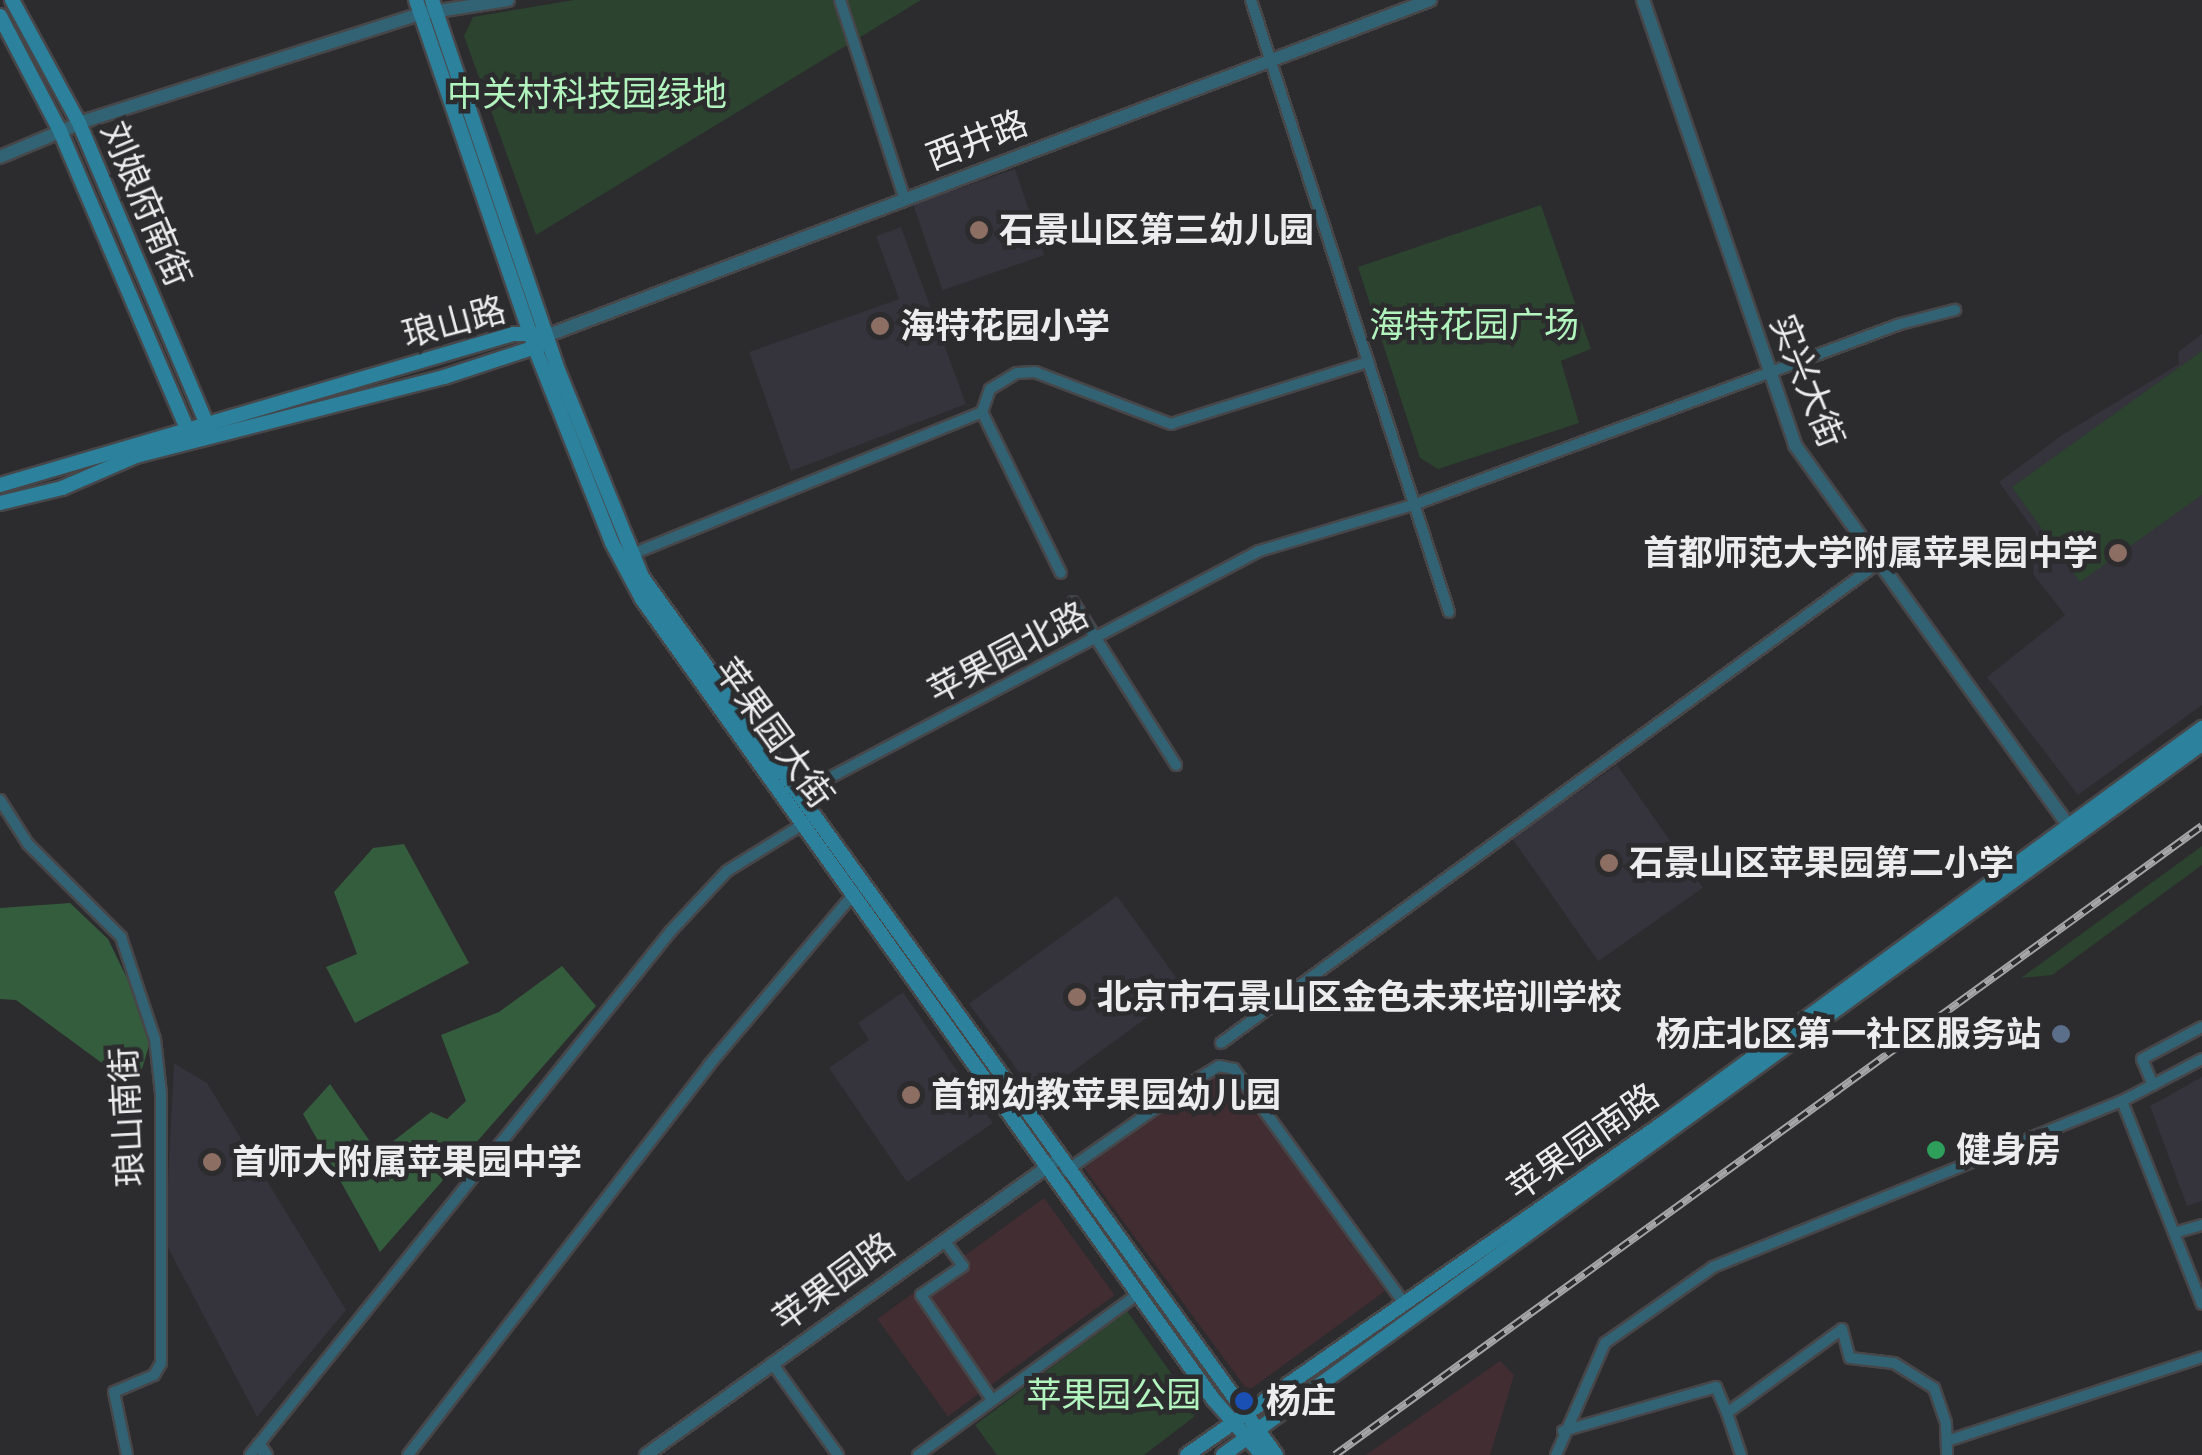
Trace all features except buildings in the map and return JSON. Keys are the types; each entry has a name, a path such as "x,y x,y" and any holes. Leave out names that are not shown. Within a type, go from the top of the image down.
{"main road":[{"name":"刘娘府南街","path":"12,0 79,123 209,430"},
{"name":"苹果园大街","path":"426,6 536,351 625,557 666,635 808,821 1239,1418"},
{"name":"苹果园大街","path":"426,6 625,557 797,794 808,821"},
{"name":"刘娘府南街","path":"0,16 60,131 190,434"},
{"name":"琅山路","path":"0,485 190,434 209,430 536,351 546,336 530,333 209,430"},
{"name":"琅山路","path":"0,503 190,434"},
{"name":"苹果园南路","path":"1222,1455 2072,830 2202,728"},
{"name":"苹果园南路","path":"1187,1455 2072,830 2202,744"},
{"name":"苹果园大街","path":"1057,1166 1138,1295 1239,1418"},
{"path":"1239,1418 1276,1455"},
{"path":"1252,1433 1262,1455"}],"street":[{"path":"0,157 79,123 426,6 508,0"},
{"path":"840,0 905,200"},
{"path":"1251,0 1449,612"},
{"name":"西井路","path":"546,336 1430,0"},
{"name":"实兴大街","path":"1643,0 1768,374 1805,463 2072,830"},
{"name":"苹果园北路","path":"797,794 1244,558 1416,504 1768,374 1955,310"},
{"path":"1061,573 982,412 990,389 1035,372 1171,424 1368,362"},
{"path":"625,557 982,412"},
{"path":"1221,1044 1878,564"},
{"path":"1073,602 1176,765"},
{"name":"琅山南街","path":"0,800 28,844 121,937 155,1039 161,1093 161,1363 154,1374 114,1392 127,1455"},
{"path":"258,1452 670,932 727,872 808,821"},
{"path":"408,1455 709,1065 857,890"},
{"path":"2153,1085 2142,1059 2202,1027"},
{"path":"1556,1455 1563,1431 1605,1342 1714,1267 2122,1101 2202,1060"},
{"path":"1057,1166 1219,1066 1234,1069 1405,1304"},
{"path":"2122,1101 2202,1304"},
{"name":"苹果园路","path":"646,1455 944,1240 1057,1166"},
{"path":"2174,1233 2202,1225"},
{"path":"944,1240 963,1266 921,1295 992,1400"},
{"path":"918,1455 1138,1295"},
{"path":"1727,1413 1842,1329 1850,1358 1894,1363 1934,1388 1947,1455"},
{"path":"1947,1441 2202,1358"},
{"path":"772,1363 838,1455"},
{"path":"1563,1431 1716,1387 1740,1455"}],"shaded area":[{"name":"石景山区第三幼儿园","path":"1015,169 1045,255 943,290 913,204"},
{"name":"海特花园小学","path":"901,227 966,404 791,471 749,352 899,299 876,236"},
{"name":"首都师范大学附属苹果园中学","path":"2202,334 2202,705 2078,795 1987,677 2065,615 2033,574 2036,533 1999,482 2062,435 2179,364 2178,352"},
{"name":"石景山区苹果园第二小学","path":"1617,765 1703,888 1598,961 1512,838"},
{"name":"北京市石景山区金色未来培训学校","path":"1117,896 1185,990 1037,1097 969,1004"},
{"name":"首钢幼教苹果园幼儿园","path":"903,992 993,1123 907,1182 829,1068 869,1040 858,1023"},
{"name":"首师大附属苹果园中学","path":"174,1063 207,1083 346,1310 257,1417 165,1242"},
{"path":"1220,1072 1229,1073 1385,1291 1248,1391 1084,1168"},
{"path":"2202,1077 2202,1201 2187,1206 2150,1106"},
{"path":"1044,1198 1115,1295 948,1416 877,1319"},
{"path":"1500,1361 1514,1375 1490,1455 1366,1455"}],"green space":[{"name":"中关村科技园绿地","path":"574,0 921,0 536,235 464,36 473,17"},
{"name":"海特花园广场","path":"1541,205 1591,349 1561,361 1579,423 1438,469 1420,458 1358,267"},
{"path":"2202,351 2202,495 2080,582 2012,487"},
{"path":"404,844 469,963 355,1023 326,967 357,954 334,892 373,848"},
{"path":"2202,846 2202,865 2052,975 2021,978"},
{"path":"70,903 108,939 153,1032 142,1069 110,1069 16,1000 0,999 0,908"},
{"path":"562,966 596,1006 380,1252 303,1114 330,1084 378,1153 431,1112 447,1119 466,1101 441,1035 499,1012"},
{"name":"苹果园公园","path":"1127,1311 1195,1407 1194,1417 1144,1455 997,1455 975,1425"}],"railway":[{"path":"1335,1455 2202,826"}],"place":[{"name":"石景山区第三幼儿园","path":"979,230"},
{"name":"海特花园小学","path":"880,326"},
{"name":"首都师范大学附属苹果园中学","path":"2118,553"},
{"name":"石景山区苹果园第二小学","path":"1609,863"},
{"name":"北京市石景山区金色未来培训学校","path":"1077,997"},
{"name":"杨庄北区第一社区服务站","path":"2061,1034"},
{"name":"首钢幼教苹果园幼儿园","path":"911,1095"},
{"name":"健身房","path":"1936,1150"},
{"name":"首师大附属苹果园中学","path":"212,1162"},
{"name":"杨庄","path":"1244,1401"}]}
